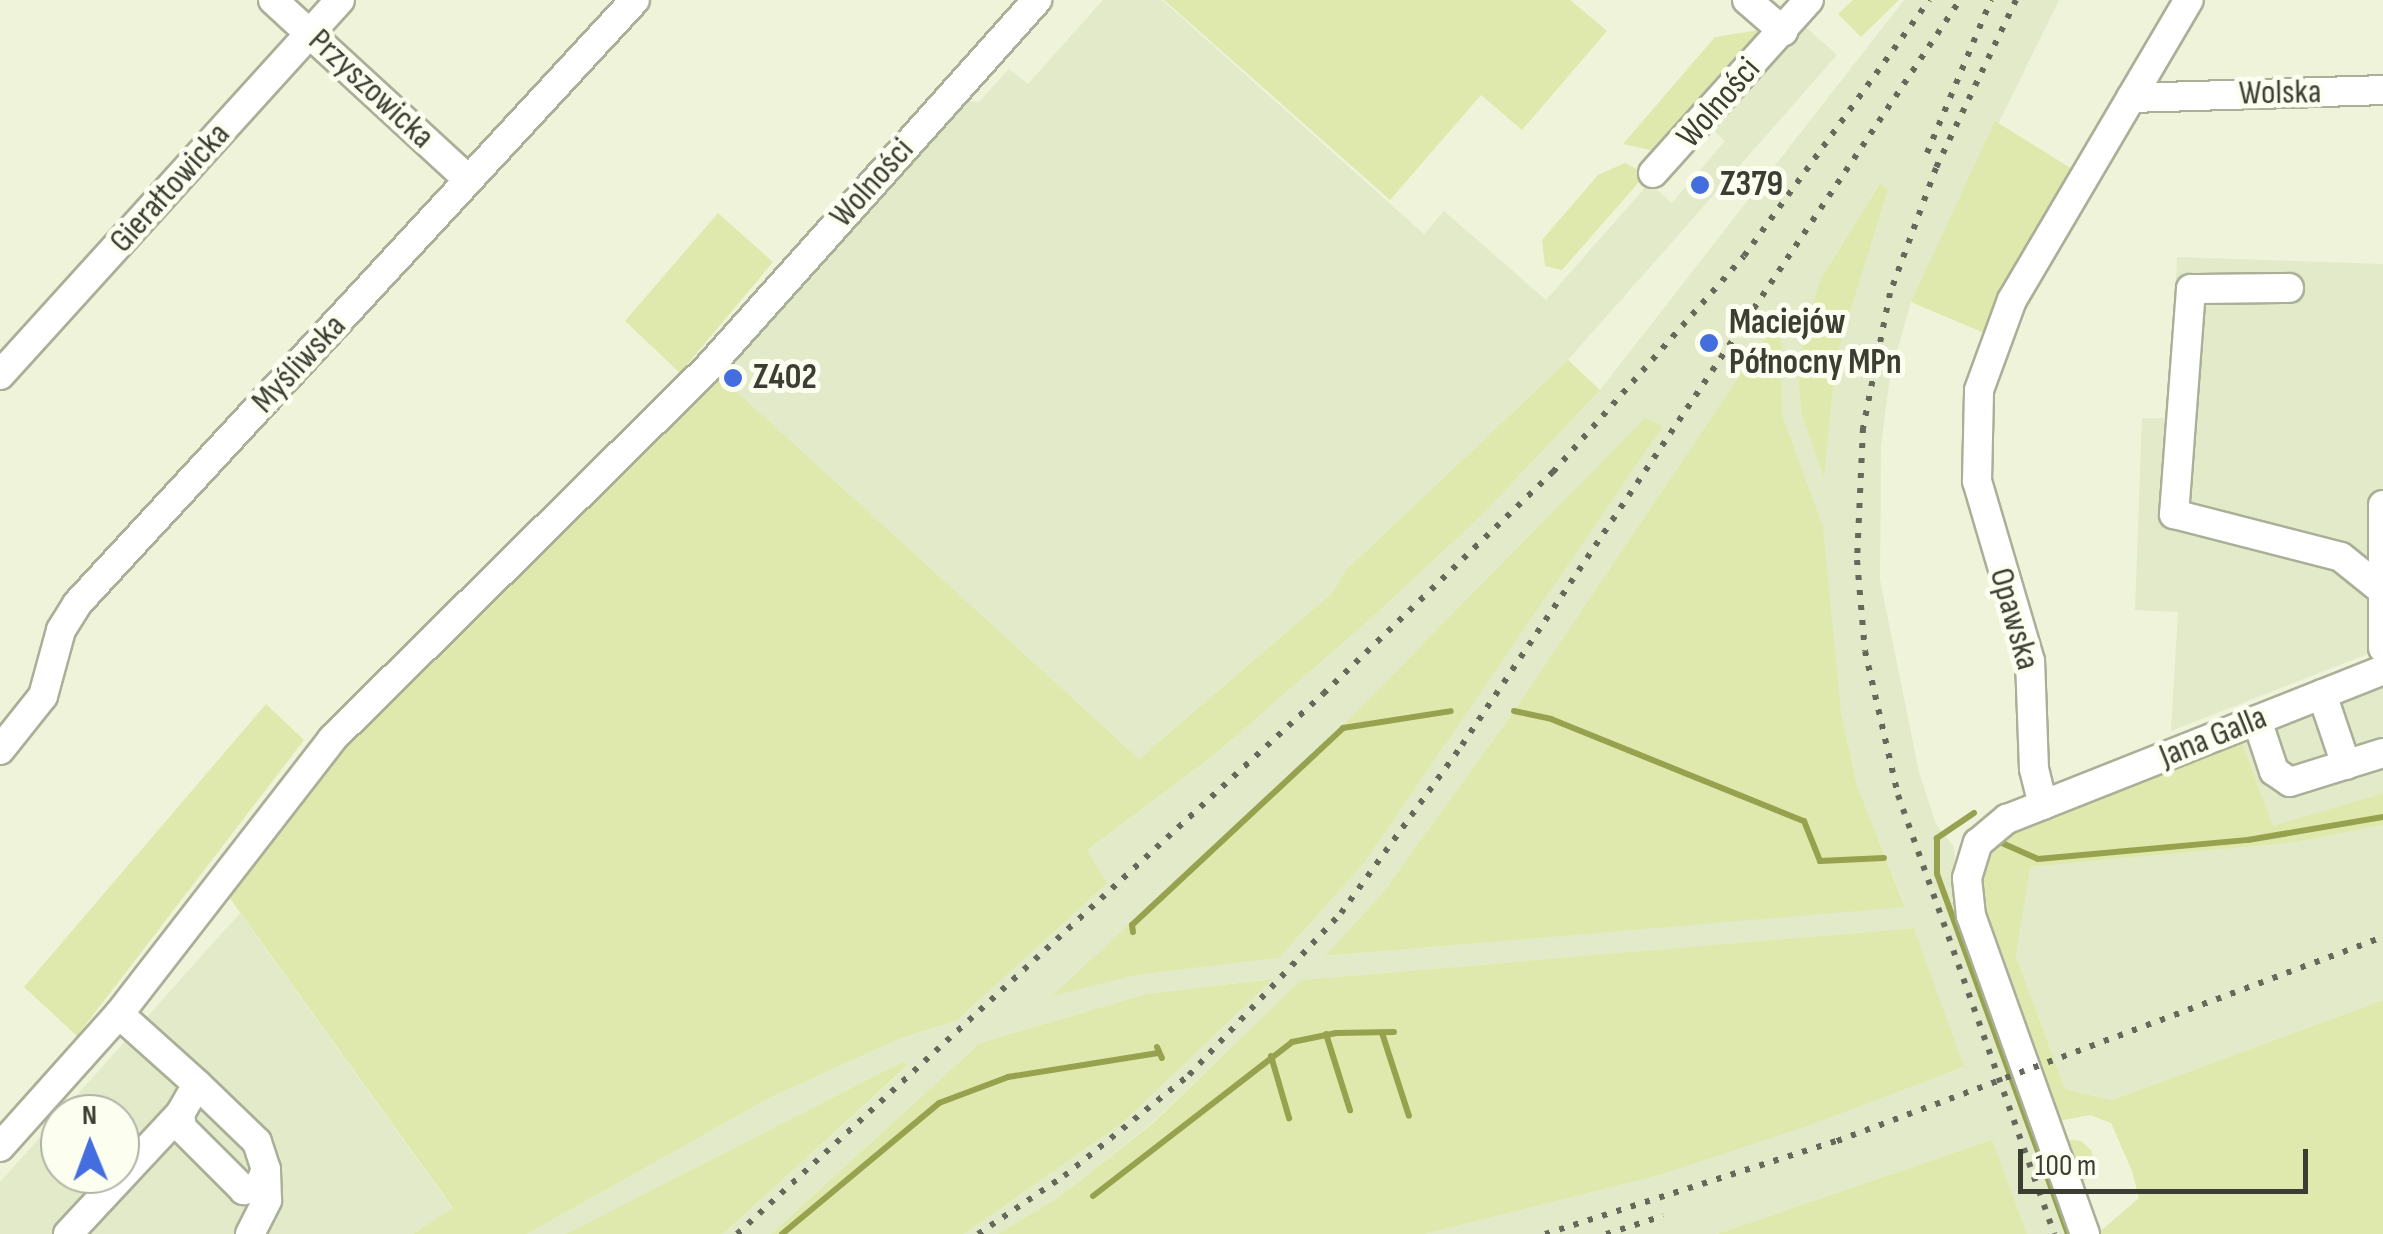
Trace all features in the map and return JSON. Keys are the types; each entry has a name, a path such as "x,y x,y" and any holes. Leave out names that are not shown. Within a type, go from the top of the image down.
{"street":[{"name":"Przyszowicka","path":"273,0 468,179"},
{"name":"Gierałtowicka","path":"0,375 340,0"},
{"name":"Myśliwska","path":"0,750 43,696 61,630 77,604 635,0"},
{"name":"Wolności","path":"0,1147 119,1014 332,738 708,368 1037,0"},
{"name":"Wolności","path":"1747,0 1783,31"},
{"name":"Wolności","path":"1653,173 1809,0"},
{"name":"Opawska","path":"2043,805 2034,769 2030,661 1976,481 1976,406 2002,318 2189,0"},
{"path":"2151,64 2177,96"},
{"name":"Wolska","path":"2131,98 2383,90"},
{"path":"2289,288 2191,289 2174,514 2340,557 2382,591"},
{"path":"2383,504 2383,648"},
{"name":"Jana Galla","path":"2043,805 2383,670"},
{"path":"2322,694 2346,764"},
{"path":"2257,720 2269,762 2282,779 2383,753"},
{"path":"2043,805 2007,820 1978,843 1970,860 1968,895 2086,1234"},
{"path":"119,1014 257,1142 266,1168 267,1200 250,1234"},
{"path":"68,1234 180,1114 197,1084"},
{"path":"180,1114 182,1128 244,1190 259,1186 266,1168"}],"shaded area":[{"path":"1103,0 1162,0 1424,234 1444,211 1546,300 1649,183 1672,203 1725,141 1708,125 1799,21 1837,55 1568,360 1345,571 1333,592 1139,759 736,393 746,381 728,363 958,100 979,102 1009,69 1028,84"},
{"path":"1904,0 2059,0 1911,302 1890,376 1881,447 1880,580 1919,772 1936,824 1954,847 1956,901 2075,1234 2027,1234 1991,1140 1717,1234 1425,1234 1656,1176 1963,1068 1914,928 1302,980 1153,1122 1059,1197 998,1234 964,1234 1121,1124 1271,979 1146,994 980,1043 771,1234 723,1234 907,1067 904,1061 567,1234 527,1234 771,1097 901,1038 956,1021 1087,850 1214,755 1368,621 1479,518 1600,390","holes":["1879,184 1888,190 1836,358 1824,475 1801,412 1798,374 1805,326 1820,280","1780,316 1782,415 1799,470 1841,713 1857,785 1905,906 1327,956 1381,895 1514,711","1663,425 1364,863 1279,958 1137,975 1054,995 1340,728 1612,452"]},
{"path":"2177,257 2383,264 2383,648 2171,731 2178,612 2135,610 2142,418 2170,418"},
{"path":"2383,680 2383,793 2273,827 2240,737"},
{"path":"2383,825 2383,1000 2112,1100 2065,1089 2016,956 2029,867 2291,843"},
{"path":"240,913 453,1209 413,1234 0,1234 0,1182 40,1137 40,1194 140,1194 140,1094 78,1094"}],"green space":[{"path":"1164,0 1570,0 1607,31 1522,130 1481,95 1390,200"},
{"path":"1853,0 1899,0 1861,37 1838,14"},
{"path":"1765,29 1655,151 1623,144 1715,37"},
{"path":"1995,121 2077,172 1984,333 1911,302"},
{"path":"1625,163 1646,174 1562,270 1545,266 1542,240 1598,175"},
{"path":"1880,183 1888,190 1836,358 1824,478 1801,412 1798,374 1805,326 1820,280"},
{"path":"718,213 773,262 680,373 625,321"},
{"path":"1781,314 1782,415 1823,527 1841,713 1857,785 1905,907 1325,956 1381,895 1514,711"},
{"path":"1568,360 1600,390 1479,518 1368,621 1214,755 1087,850 1107,883 956,1021 901,1038 771,1097 527,1234 413,1234 453,1208 229,897 245,865 318,771 717,374 1139,759 1333,592 1345,571"},
{"path":"1645,418 1663,426 1364,863 1279,958 1137,975 1052,996 1340,728"},
{"path":"266,704 304,740 77,1036 24,987"},
{"path":"2240,737 2273,826 2383,793 2383,825 2291,843 2030,867 2016,956 2065,1089 2112,1100 2383,1000 2383,1234 2097,1234 2139,1198 2132,1171 2111,1123 2090,1115 2059,1121 1976,894 1986,853 2017,825"},
{"path":"1914,928 1964,1067 1810,1125 1656,1176 1425,1234 998,1234 1059,1197 1153,1123 1301,980"},
{"path":"1273,979 1121,1124 964,1234 771,1234 980,1043 1146,994"},
{"path":"904,1061 907,1066 723,1234 566,1234"},
{"path":"2061,1139 2081,1141 2091,1150 2096,1165 2079,1189"},
{"path":"1991,1140 2027,1234 1717,1234"}],"waterway":[{"path":"1133,932 1132,925 1343,728 1451,711"},
{"path":"1514,711 1551,719 1804,821 1820,861 1884,858"},
{"path":"1974,813 1937,838 1937,874 2068,1234"},
{"path":"2002,843 2038,859 2248,840 2383,817"},
{"path":"1093,1196 1292,1042 1336,1033 1394,1032"},
{"path":"1382,1033 1409,1116"},
{"path":"1326,1034 1350,1110"},
{"path":"1157,1047 1162,1058"},
{"path":"782,1234 939,1103 1008,1077 1158,1053"},
{"path":"1271,1056 1289,1118"}],"railway":[{"path":"737,1234 1323,694 1553,472 1744,256 1929,0"},
{"path":"978,1234 1064,1176 1189,1075 1341,913 1462,745 1960,0"},
{"path":"1927,153 1991,0"},
{"path":"2016,0 1936,168 1890,293 1863,428 1857,560 1865,651 1898,795 2054,1234"},
{"path":"1545,1234 1837,1141 2383,937"},
{"path":"1606,1234 1663,1216"}],"place":[{"name":"Z379","path":"1700,185"},
{"name":"Maciejów Północny MPn","path":"1709,343"},
{"name":"Z402","path":"733,378"}]}
